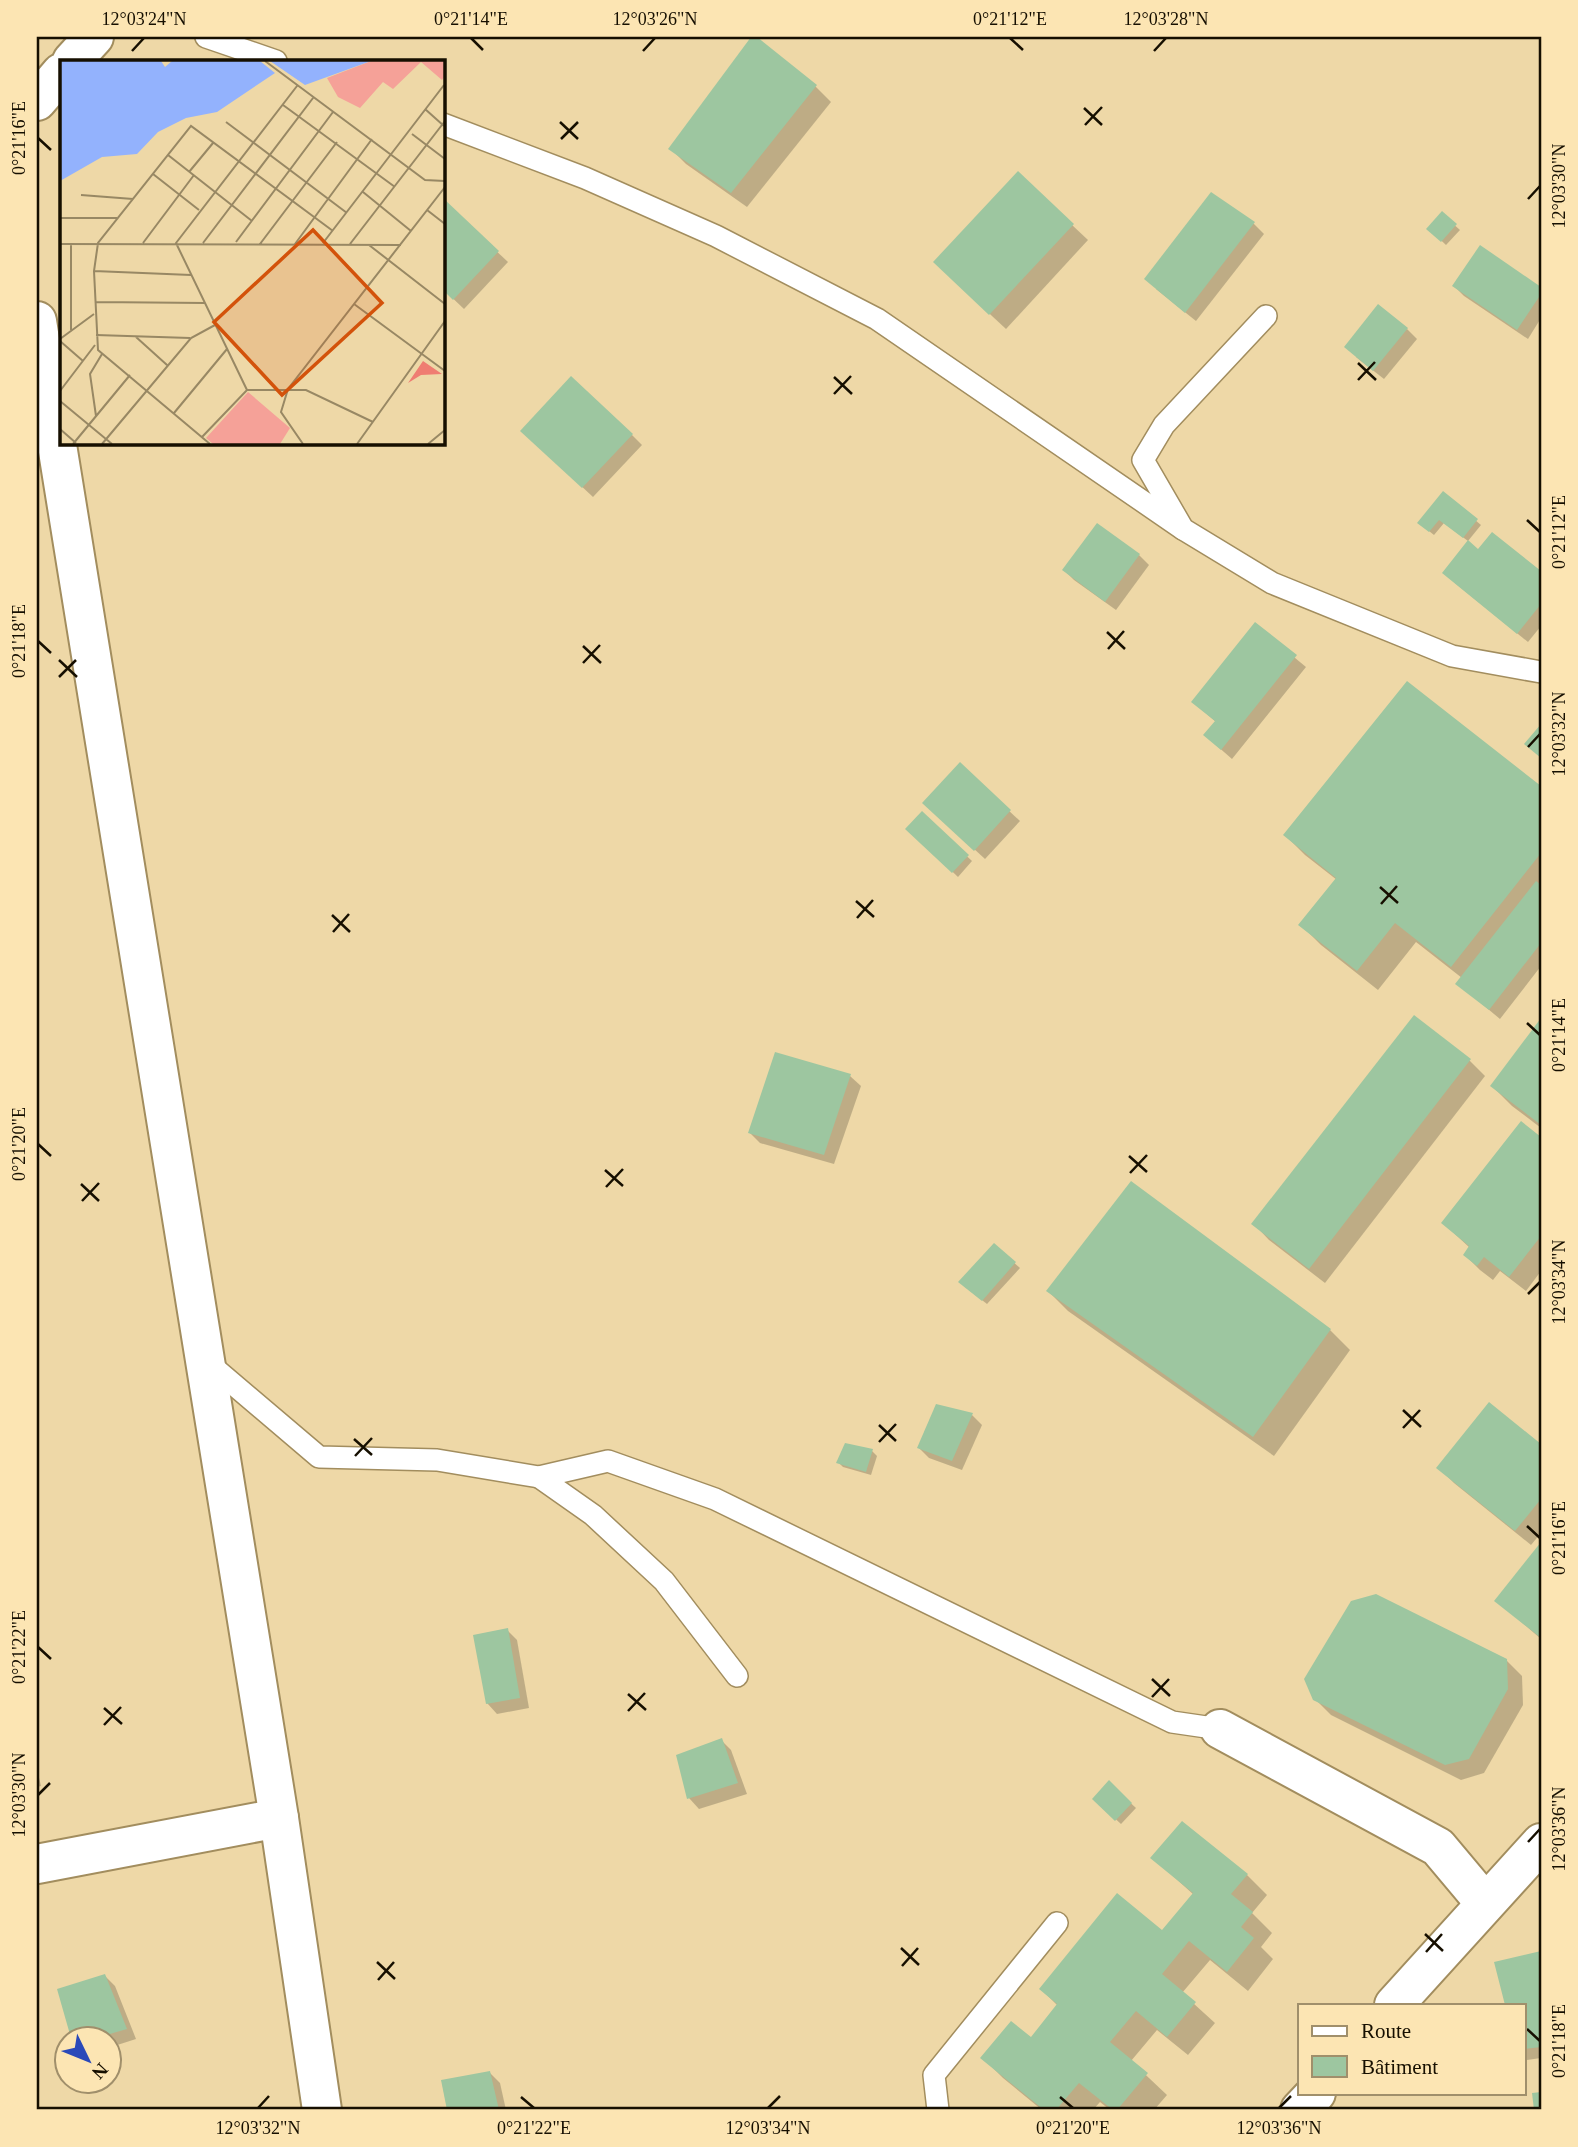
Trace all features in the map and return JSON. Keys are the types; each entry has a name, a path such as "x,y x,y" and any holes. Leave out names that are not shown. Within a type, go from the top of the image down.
{"street":[{"path":"73,60 94,37"},
{"path":"37,101 60,74"},
{"path":"37,321 279,1818 322,2110"},
{"path":"1220,1729 1438,1847 1485,1903"},
{"path":"37,1864 279,1818"},
{"path":"1395,2004 1541,1843"}],"lane":[{"path":"206,37 273,60"},
{"path":"444,124 585,178 716,236 877,319 1183,529 1272,583 1452,656 1541,672"},
{"path":"1183,529 1143,460 1164,425 1266,316"},
{"path":"205,1359 319,1457 437,1460 539,1477 608,1461 715,1499 1172,1722 1220,1729"},
{"path":"539,1477 593,1515 664,1581 737,1676"},
{"path":"938,2110 934,2076 1057,1923"}],"building":[{"path":"751,37 757,37 817,85 731,193 668,149"},
{"path":"1018,171 1074,224 989,315 933,262"},
{"path":"1211,192 1255,222 1185,313 1144,279"},
{"path":"444,199 499,251 453,300 444,291"},
{"path":"1442,211 1457,224 1441,242 1426,229"},
{"path":"1480,245 1541,287 1541,294 1517,330 1452,286"},
{"path":"1378,304 1408,328 1373,371 1344,347"},
{"path":"571,376 633,434 582,488 520,431"},
{"path":"1443,491 1478,519 1463,538 1439,520 1429,532 1417,523"},
{"path":"1097,523 1140,554 1105,602 1062,570"},
{"path":"1492,532 1541,571 1541,604 1517,634 1442,573 1468,540 1478,549"},
{"path":"1255,622 1297,655 1221,750 1203,735 1215,721 1191,702"},
{"path":"1407,681 1541,786 1541,853 1451,967 1395,923 1357,971 1298,925 1336,878 1283,835"},
{"path":"1541,724 1541,758 1524,744"},
{"path":"960,762 1011,810 974,851 922,803"},
{"path":"922,811 969,855 952,873 905,829"},
{"path":"1536,881 1541,885 1541,943 1489,1010 1455,984"},
{"path":"1414,1015 1471,1059 1309,1269 1251,1224"},
{"path":"1541,1018 1541,1125 1490,1086"},
{"path":"775,1052 851,1074 824,1155 748,1133"},
{"path":"1521,1121 1541,1137 1541,1236 1509,1277 1484,1257 1477,1266 1463,1255 1469,1246 1441,1223"},
{"path":"1131,1181 1331,1329 1253,1437 1046,1291"},
{"path":"994,1243 1016,1262 982,1301 958,1282"},
{"path":"1489,1402 1541,1444 1541,1499 1515,1531 1436,1468"},
{"path":"936,1404 973,1413 952,1461 917,1448"},
{"path":"845,1443 873,1449 866,1472 836,1463"},
{"path":"1541,1542 1541,1638 1494,1601"},
{"path":"1376,1594 1507,1659 1508,1689 1469,1759 1445,1765 1313,1700 1304,1679 1351,1601"},
{"path":"508,1628 520,1698 486,1704 473,1635"},
{"path":"722,1738 738,1783 687,1799 676,1755"},
{"path":"1109,1780 1132,1803 1115,1821 1092,1799"},
{"path":"1182,1821 1248,1874 1231,1894 1253,1912 1241,1927 1254,1938 1227,1972 1189,1941 1162,1974 1196,2002 1167,2037 1136,2011 1110,2042 1148,2073 1117,2110 1113,2110 1079,2083 1056,2110 1044,2110 980,2058 1011,2021 1031,2037 1057,2004 1039,1989 1117,1893 1162,1930 1193,1893 1150,1858"},
{"path":"1541,1951 1541,2047 1526,2049 1526,2004 1505,2004 1494,1962"},
{"path":"105,1974 127,2029 122,2030 122,2024 67,2024 57,1989"},
{"path":"490,2071 499,2110 447,2110 441,2080"},
{"path":"1541,2092 1541,2110 1534,2110 1532,2093"}]}
